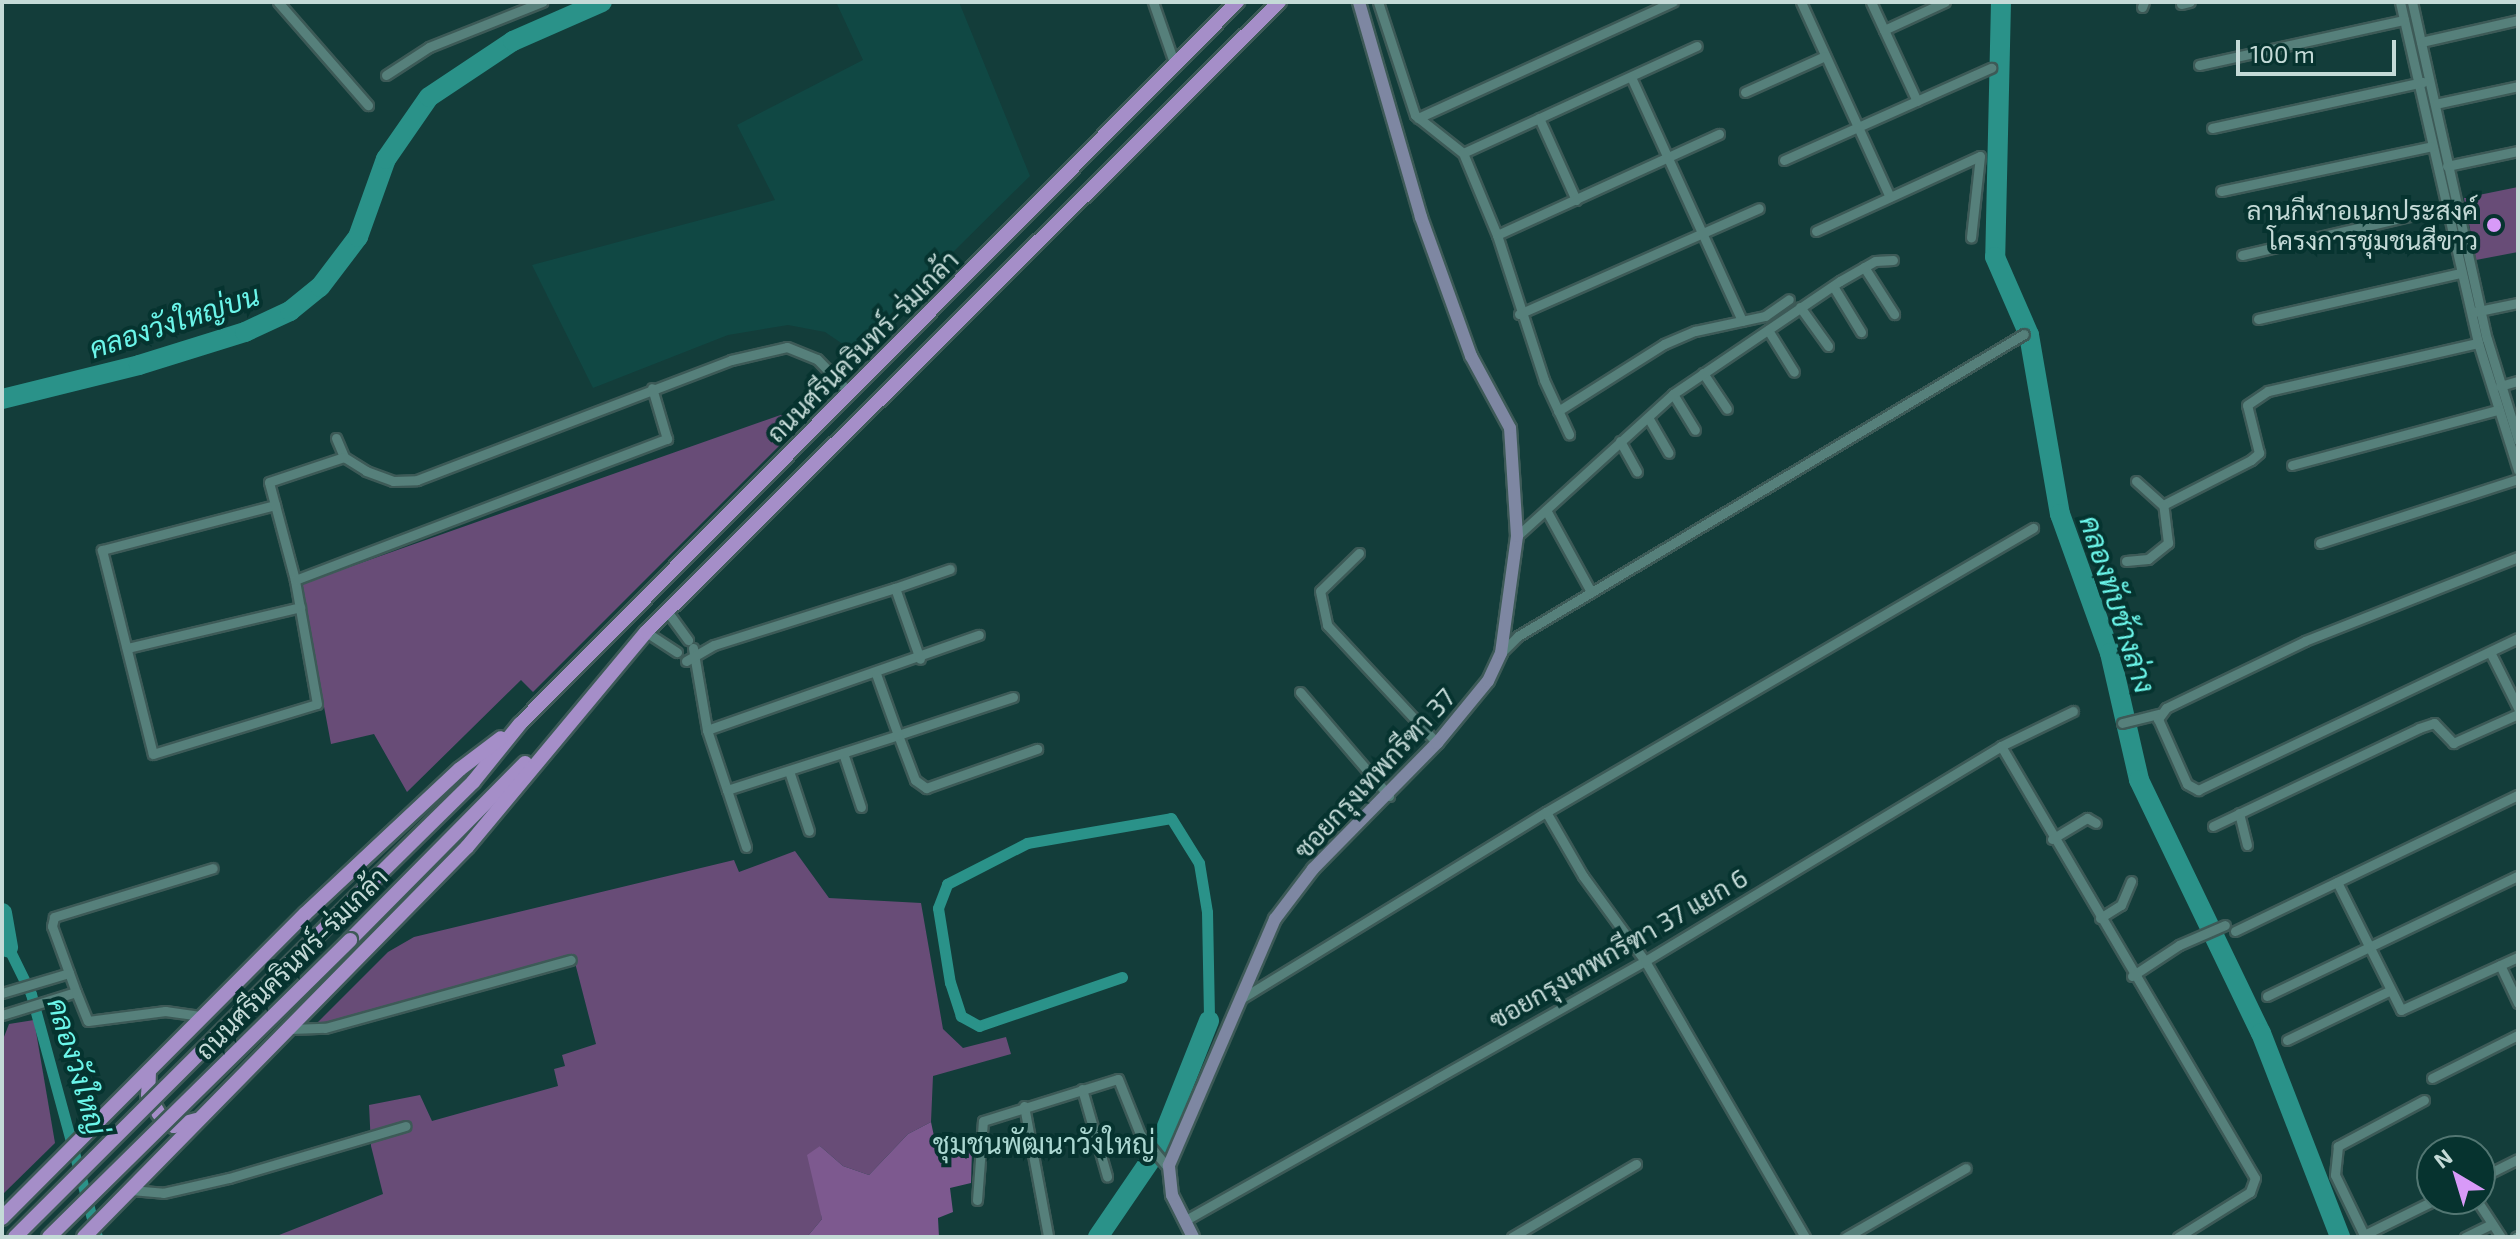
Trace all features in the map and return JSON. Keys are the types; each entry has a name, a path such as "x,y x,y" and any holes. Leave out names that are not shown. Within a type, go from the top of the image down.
{"main road":[{"name":"ถนนศรีนครินทร์-ร่มเกล้า","path":"15,1237 473,782 520,724 1237,2"},
{"name":"ถนนศรีนครินทร์-ร่มเกล้า","path":"84,1237 467,847 566,724 646,632 1279,2"},
{"name":"ถนนศรีนครินทร์-ร่มเกล้า","path":"2,1218 202,1016 460,769 520,724"},
{"name":"ถนนศรีนครินทร์-ร่มเกล้า","path":"49,1237 566,724"},
{"path":"149,1071 148,1095 169,1124 200,1118"}],"street":[{"path":"278,2 368,105"},
{"path":"386,75 429,47 542,2"},
{"path":"1153,2 1175,65"},
{"name":"ซอยกรุงเทพกรีฑา 37","path":"1169,1169 1275,919 1294,892 1437,743 1488,681 1501,653 1517,536 1510,428 1471,356 1421,217 1359,2"},
{"path":"1378,2 1390,49 1418,118 1463,153 1497,235 1519,314 1569,434"},
{"path":"1418,118 1673,2"},
{"path":"1801,2 1890,197"},
{"path":"1871,2 1917,101"},
{"path":"1884,30 1945,2"},
{"path":"2400,2 2432,146 2451,207 2475,312 2478,343 2517,466"},
{"path":"2412,2 2447,166 2461,273 2518,440"},
{"path":"2199,65 2404,20"},
{"path":"2421,42 2518,20"},
{"path":"1463,153 1697,46"},
{"path":"1745,92 1825,56"},
{"path":"1784,160 1991,68"},
{"path":"1631,77 1742,321"},
{"path":"2212,128 2430,80"},
{"path":"2435,104 2518,86"},
{"path":"1539,118 1576,200"},
{"path":"1497,235 1719,134"},
{"path":"2221,191 2432,146"},
{"path":"2447,166 2518,151"},
{"path":"1816,231 1980,156 1971,238"},
{"path":"2242,255 2451,207"},
{"path":"1519,314 1759,208"},
{"path":"1517,536 1673,394 1864,267 1893,260"},
{"path":"1864,267 1894,314"},
{"path":"2258,319 2461,273"},
{"path":"1833,286 1861,332"},
{"path":"1558,411 1664,344 1765,316 1789,299"},
{"path":"2475,312 2518,303"},
{"path":"1800,307 1828,346"},
{"path":"1768,330 1794,372"},
{"path":"1501,653 1518,636 2024,334"},
{"path":"2163,505 2257,456 2246,409 2259,395 2478,343"},
{"path":"336,438 344,457 393,481 417,480 652,388 731,360 787,347 817,359 850,393"},
{"path":"1703,373 1727,409"},
{"path":"2500,386 2518,381"},
{"path":"295,580 667,439 652,388"},
{"path":"1673,394 1695,430"},
{"path":"2292,465 2497,410"},
{"path":"1649,419 1669,453"},
{"path":"1620,441 1637,472"},
{"path":"275,505 102,550 153,754 317,704 295,580 269,482 344,457"},
{"path":"2320,543 2518,479"},
{"path":"2126,561 2148,559 2168,543 2163,505 2136,481"},
{"path":"1546,510 1591,592"},
{"path":"1238,1001 1546,812 2033,528"},
{"path":"1359,553 1320,591 1327,625 1437,743"},
{"path":"2122,723 2159,714 2315,637 2518,557"},
{"path":"646,632 687,652 950,569"},
{"path":"895,588 920,659"},
{"path":"127,648 300,607"},
{"path":"667,611 697,668 707,730 746,847"},
{"path":"707,730 920,659 979,635"},
{"path":"2159,714 2187,784 2198,790 2518,638"},
{"path":"2213,826 2432,723 2453,743 2518,711 2490,652"},
{"path":"876,674 915,780 926,788 1037,749"},
{"path":"1300,692 1389,796"},
{"path":"727,790 1013,697"},
{"name":"ซอยกรุงเทพกรีฑา 37 แยก 6","path":"1184,1221 1645,961 2001,746 2073,711"},
{"path":"2001,746 2132,976 2255,1178 2250,1192 2178,1237"},
{"path":"843,753 861,807"},
{"path":"789,771 809,831"},
{"path":"2235,931 2518,795"},
{"path":"1546,812 1583,876 1645,961 1805,1237"},
{"path":"2239,813 2247,845"},
{"path":"2052,839 2087,818 2096,823"},
{"path":"202,1016 165,1011 88,1021 72,994 52,926 58,913 213,868"},
{"path":"2267,996 2518,876"},
{"path":"2100,918 2121,905 2131,881"},
{"path":"2337,882 2401,1010 2518,957"},
{"path":"2132,976 2219,927"},
{"path":"290,1029 325,1028 571,960"},
{"path":"2500,965 2518,1003"},
{"path":"2,993 65,975"},
{"path":"2287,1040 2389,991"},
{"path":"2,1015 72,994"},
{"path":"2432,1078 2518,1035"},
{"path":"977,1200 979,1126 989,1116 1082,1089 1122,1081 1149,1149 1169,1169 1172,1195 1193,1237"},
{"path":"1082,1089 1107,1176"},
{"path":"2416,1209 2364,1235 2335,1175 2338,1146 2424,1100"},
{"path":"1024,1106 1048,1235"},
{"path":"130,1191 163,1193 242,1175 406,1126"},
{"path":"2496,1170 2518,1159"},
{"path":"1512,1237 1636,1164"},
{"path":"1846,1237 1966,1168"},
{"path":"2486,1215 2501,1237"},
{"path":"2465,1237 2492,1224"}],"shaded area":[{"path":"836,2 959,2 1030,176 853,351 825,332 788,325 728,335 593,388 532,265 775,200 737,125 863,60"},
{"name":"ลานกีฬาอเนกประสงค์ โครงการชุมชนสีขาว","path":"2518,187 2518,252 2476,260 2464,198"},
{"path":"826,399 533,692 521,680 407,792 374,734 331,744 301,584"},
{"path":"795,851 829,898 921,903 943,1029 963,1048 1006,1037 1011,1054 933,1076 931,1122 908,1134 869,1175 843,1166 820,1146 817,1182 822,1219 807,1237 274,1237 383,1194 371,1146 369,1105 420,1095 432,1121 558,1086 554,1069 565,1066 562,1055 596,1044 573,955 314,1026 388,952 414,937 734,860 739,872"},
{"path":"34,1020 55,1143 2,1195 2,1042 9,1024"},
{"path":"931,1122 939,1160 972,1150 971,1183 950,1188 953,1212 938,1218 939,1237 807,1237 822,1219 807,1155 820,1146 843,1166 869,1175 908,1134"}],"waterway":[{"name":"คลองวังใหญ่บน","path":"2,399 139,365 245,332 290,311 320,287 358,237 386,159 429,97 513,41 602,2"},
{"name":"คลองทับช้างล่าง","path":"2001,2 1995,257 2029,335 2060,514 2110,653 2139,780 2261,1033 2340,1237"},
{"path":"1122,977 979,1026 961,1016 950,983 938,908 947,884 1027,843 1171,818 1199,863 1207,912 1209,1021"},
{"name":"คลองวังใหญ่","path":"2,913 8,947"},
{"name":"คลองวังใหญ่","path":"2,949 8,947 31,994 97,1237"},
{"path":"1098,1237 1158,1149 1209,1021"}],"place":[{"name":"ลานกีฬาอเนกประสงค์ โครงการชุมชนสีขาว","path":"2494,225"}],"district":[{"name":"ชุมชนพัฒนาวังใหญ่","path":"1044,1143"}]}
